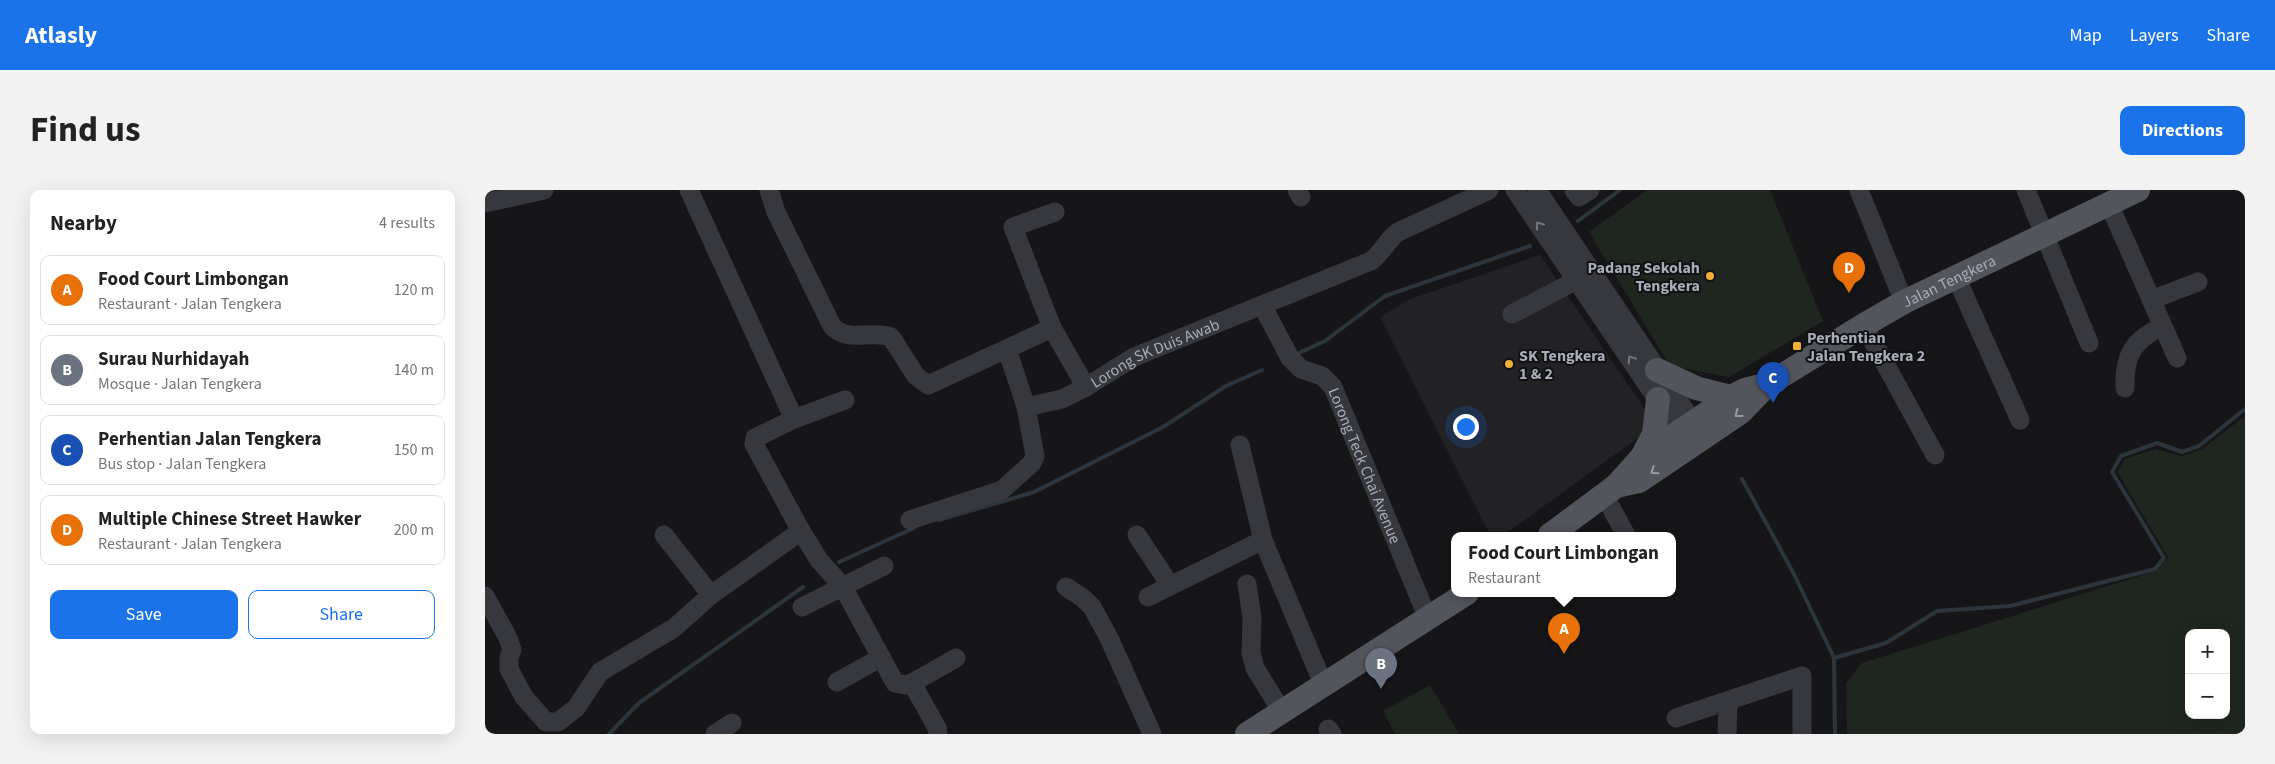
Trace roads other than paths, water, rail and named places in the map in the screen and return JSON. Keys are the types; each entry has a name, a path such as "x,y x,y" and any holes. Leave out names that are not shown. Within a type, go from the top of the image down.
{"main road":[{"name":"Jalan Tengkera","path":"1553,532 1610,491 1643,457 1741,412 1767,385 1864,325 1904,302 2137,190"},
{"path":"1657,370 1696,388 1731,397"},
{"name":"Jalan Tengkera","path":"1610,491 1639,481 1731,397 1745,390 1767,385"},
{"path":"1643,457 1654,434 1658,400"},
{"path":"1247,734 1461,597"}],"street":[{"path":"485,203 544,190"},
{"path":"689,190 795,419"},
{"path":"769,190 776,212 831,326 844,335 891,337 915,376 928,385 1053,328"},
{"name":"Lorong SK Duis Awab","path":"1055,212 1013,227 1053,328 1086,387 1134,356 1371,261 1381,254 1391,237 1398,232 1489,190"},
{"path":"1515,190 1658,400 1691,434"},
{"path":"1537,190 1657,370 1691,434"},
{"path":"1859,190 1904,302"},
{"path":"2026,190 2089,344"},
{"path":"2109,204 2177,358"},
{"path":"1955,277 2020,420"},
{"path":"1512,314 1577,280"},
{"path":"2151,300 2199,282"},
{"name":"Lorong Teck Chai Avenue","path":"1262,305 1290,358 1301,369 1322,376 1333,387 1429,619"},
{"path":"1864,325 1935,455"},
{"path":"2125,388 2126,364 2133,347 2143,337 2163,326"},
{"path":"911,520 1002,490 1032,463 1035,456 1026,407 1007,349"},
{"path":"1026,407 1061,399 1086,387"},
{"path":"845,400 795,419 755,438 754,444 801,531 819,560 843,586 895,683 912,684 957,658"},
{"path":"1240,446 1263,540 1324,686"},
{"path":"1610,491 1625,532"},
{"path":"485,596 508,638 512,650 509,657 509,669 524,697 546,722 552,723 567,717 576,708 599,672 674,628 711,595 801,531"},
{"path":"663,535 711,595"},
{"path":"1137,536 1169,585"},
{"path":"1148,597 1263,540"},
{"path":"802,607 884,566"},
{"path":"1247,584 1253,627 1251,653 1255,668 1282,712"},
{"path":"1066,587 1093,607 1152,734"},
{"path":"837,682 880,658"},
{"path":"1676,718 1803,676 1801,734"},
{"path":"912,684 937,728 938,734"},
{"path":"1727,734 1728,702"},
{"path":"715,734 732,723"}],"waterway":[{"path":"1578,221 1620,190"},
{"path":"1297,354 1325,341 1385,296 1530,246"},
{"path":"939,520 1034,492 1163,427 1226,386 1262,370"},
{"path":"1834,658 1886,643 1937,611 2010,606 2155,569 2164,558 2112,472 2121,456 2157,443 2182,452 2199,446 2245,409"},
{"path":"1742,479 1794,574 1834,658 1835,734"},
{"path":"839,562 914,528"},
{"path":"609,734 639,703 803,587"}],"place":[{"name":"Padang Sekolah Tengkera","path":"1710,276"},
{"name":"Multiple Chinese Street Hawker","path":"1849,293"},
{"name":"Perhentian Jalan Tengkera 2","path":"1797,346"},
{"name":"SK Tengkera 1 & 2","path":"1509,364"},
{"name":"Perhentian Jalan Tengkera","path":"1773,403"},
{"name":"Food Court Limbongan","path":"1564,654"},
{"name":"Surau Nurhidayah","path":"1381,689"}]}
